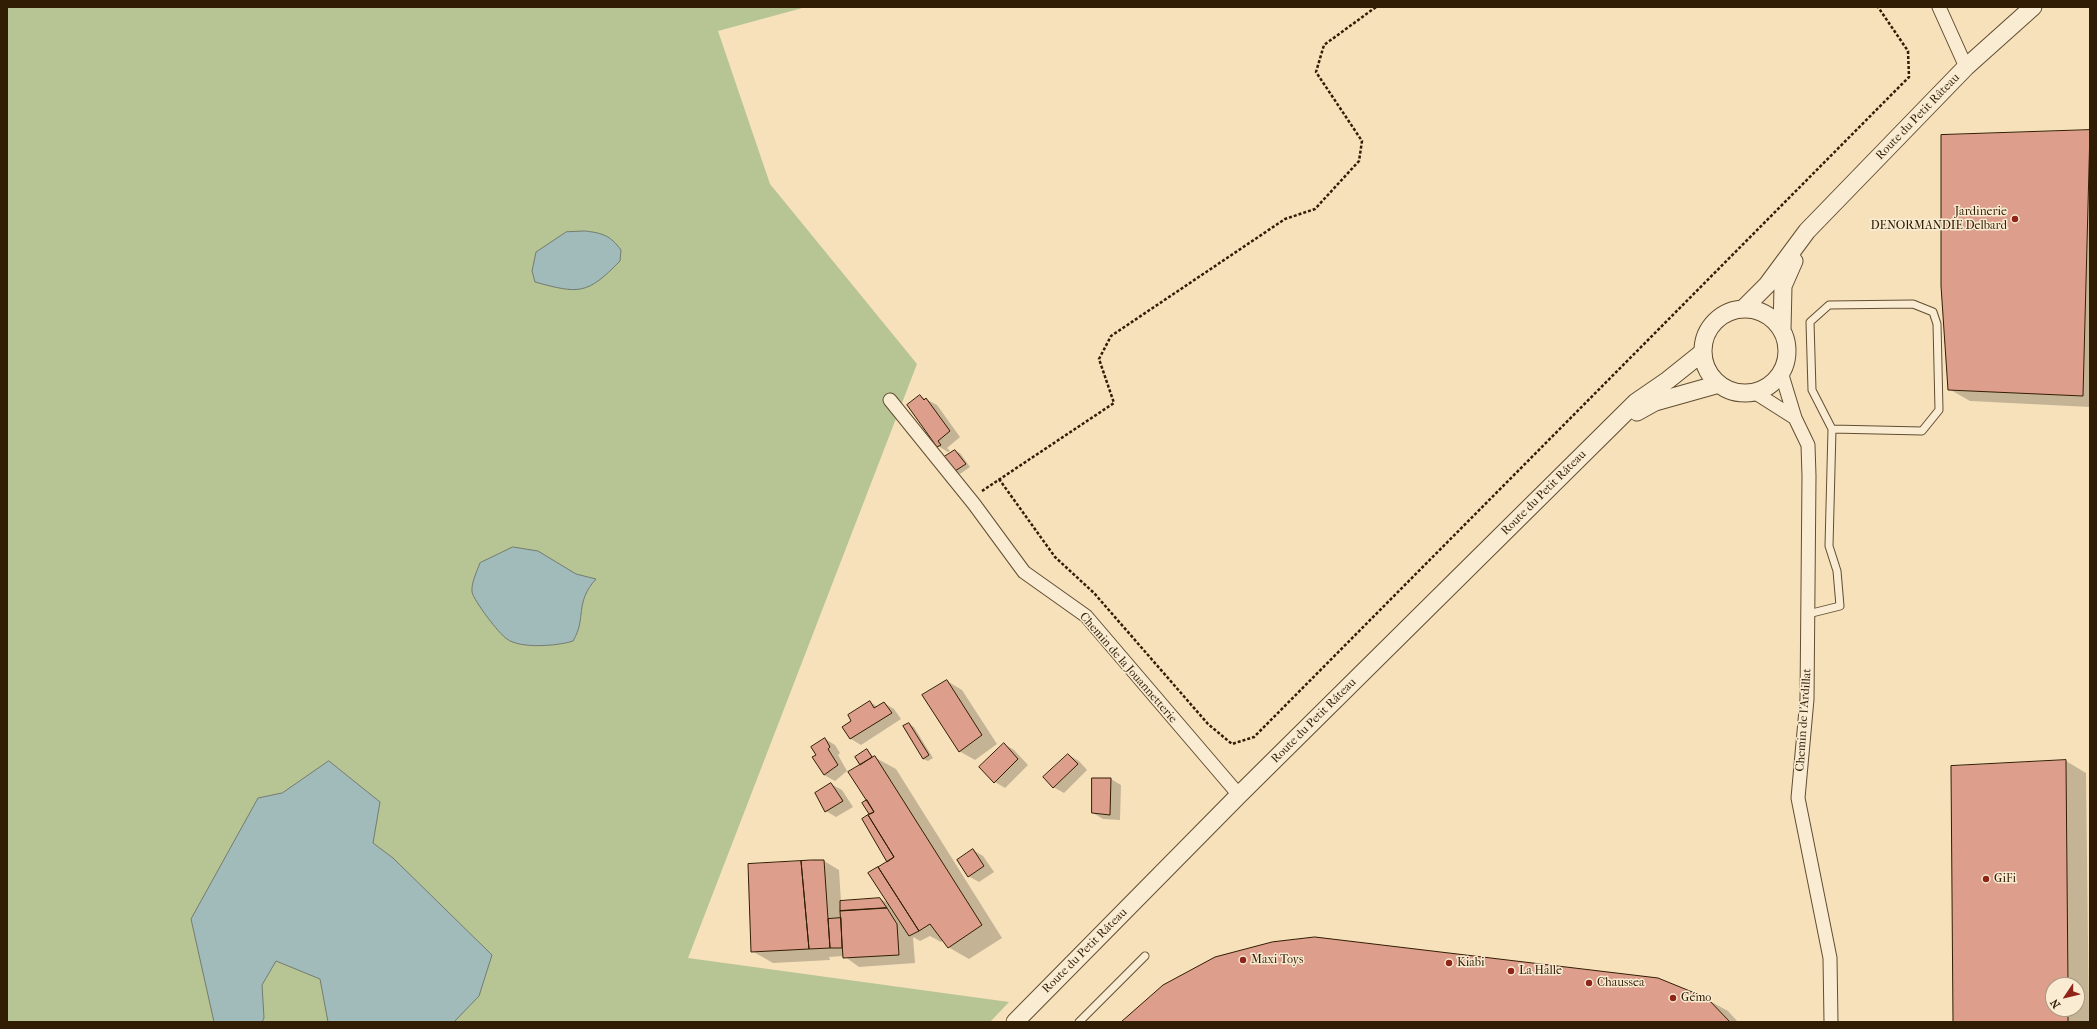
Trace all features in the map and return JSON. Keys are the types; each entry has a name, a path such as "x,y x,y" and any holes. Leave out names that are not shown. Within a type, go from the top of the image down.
{"street":[{"path":"1939,7 1966,67"},
{"name":"Route du Petit Râteau","path":"1743,309 1767,285 1807,231 1966,67 2033,7"},
{"name":"Route du Petit Râteau","path":"1782,330 1782,286 1807,231"},
{"path":"1743,309 1754,310 1765,314 1782,330 1786,344 1786,358 1781,372 1769,384 1754,392 1730,390 1720,384 1711,375 1705,364 1703,352 1707,333 1719,318 1730,311 1743,309"},
{"name":"Route du Petit Râteau","path":"1015,1022 1239,795 1636,402 1668,380 1703,352"},
{"name":"Chemin de l'Ardillat","path":"1781,372 1795,418 1808,445 1808,699 1798,798 1830,958 1831,1022"},
{"name":"Route du Petit Râteau","path":"1616,423 1655,402 1720,384"},
{"path":"1754,392 1795,418"},
{"name":"Chemin de la Jouannetterie","path":"890,400 970,499 1024,572 1086,616 1239,795"}],"lane":[{"path":"1808,614 1840,606 1837,571 1829,546 1832,429 1812,390 1810,322 1829,305 1913,304 1933,312 1937,324 1939,410 1922,431 1832,429"},
{"path":"1079,1022 1145,956"}],"path":[{"path":"970,499 1114,403 1099,360 1111,336 1285,219 1315,210 1359,161 1362,141 1316,72 1324,44 1376,7"},
{"path":"999,479 1055,557 1094,593 1208,724 1232,744 1254,737 1909,77 1908,51 1878,7"}],"green space":[{"path":"7,7 806,7 718,31 770,184 917,364 688,958 1009,1002 990,1022 7,1022"}],"water":[{"path":"585,231 601,234 613,241 621,250 620,261 599,280 582,289 562,289 535,282 532,271 536,252 566,232"},
{"path":"513,547 538,551 576,574 596,579 585,596 577,633 573,641 539,646 513,642 498,631 477,602 472,592 472,585 480,563"},
{"path":"329,761 380,802 373,843 393,858 492,955 479,996 454,1022 328,1022 320,979 276,961 262,985 264,1018 262,1022 214,1022 191,919 258,798 282,793"}],"building":[{"name":"Jardinerie DENORMANDIE Delbard","path":"2090,130 2083,396 1948,390 1941,286 1941,135"},
{"path":"920,395 924,400 926,398 950,431 938,441 941,445 937,447 907,405"},
{"path":"955,450 966,464 955,471 944,457"},
{"path":"947,680 982,735 959,752 922,695"},
{"path":"870,701 874,708 884,702 892,713 850,739 842,727 851,721 848,715"},
{"path":"909,723 929,755 923,759 903,726"},
{"path":"825,738 830,747 828,749 838,765 824,775 812,757 816,755 811,747"},
{"path":"1004,743 1018,759 994,783 979,767"},
{"path":"867,749 872,757 860,765 855,757"},
{"path":"1068,754 1078,764 1053,788 1043,777"},
{"path":"875,756 982,925 948,948 930,924 919,931 878,867 894,857 868,815 874,812 848,772"},
{"path":"2066,760 2068,977 2045,977 2045,1017 2068,1017 2068,1022 1953,1022 1951,766"},
{"path":"1092,778 1111,778 1110,815 1092,813"},
{"path":"831,783 843,801 825,812 815,793"},
{"path":"867,800 874,812 869,814 862,803"},
{"path":"868,815 894,857 887,862 862,819"},
{"path":"973,849 984,866 968,877 957,860"},
{"path":"824,860 830,948 809,949 801,861"},
{"path":"801,861 809,949 751,952 748,864"},
{"path":"878,867 919,931 909,936 868,873"},
{"path":"880,898 887,908 840,911 840,901"},
{"path":"887,908 897,924 899,955 843,958 840,911"},
{"path":"841,918 842,948 830,948 828,919"},
{"path":"1315,937 1658,978 1707,998 1730,1022 1121,1022 1163,985 1215,957 1272,942"}],"place":[{"name":"Jardinerie DENORMANDIE Delbard","path":"2015,219"},
{"name":"GiFi","path":"1986,879"},
{"name":"Maxi Toys","path":"1243,960"},
{"name":"Kiabi","path":"1449,963"},
{"name":"La Halle","path":"1511,971"},
{"name":"Chaussea","path":"1589,983"},
{"name":"Gémo","path":"1673,998"}]}
